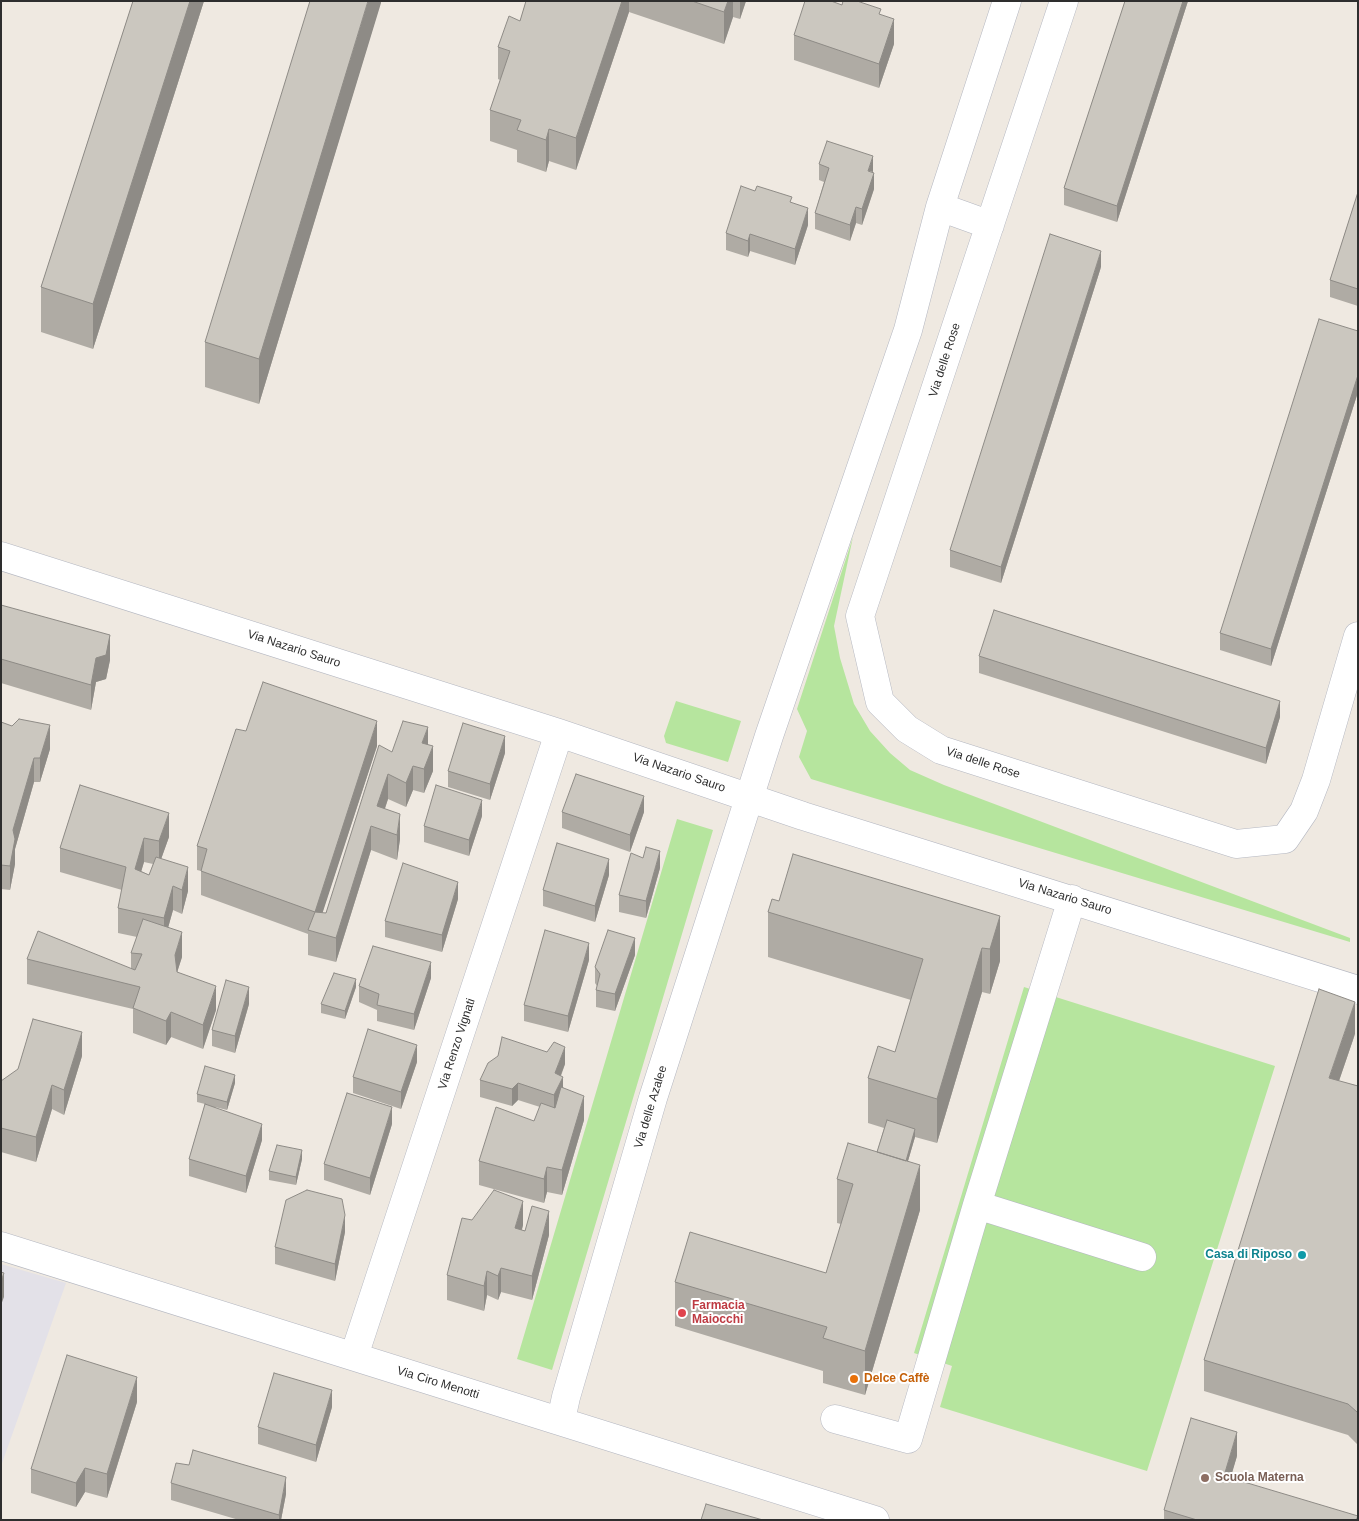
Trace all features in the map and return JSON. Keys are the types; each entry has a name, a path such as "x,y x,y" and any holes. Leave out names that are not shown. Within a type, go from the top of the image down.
{"street":[{"path":"750,797 769,736 908,330 940,208 1007,1"},
{"name":"Via delle Rose","path":"1064,1 860,616 880,702 907,729 940,750 1236,844 1285,838 1304,811 1316,780 1358,636"},
{"path":"940,208 990,225"},
{"name":"Via Nazario Sauro","path":"1,556 559,733 803,816 1358,990"},
{"name":"Via Renzo Vignati","path":"354,1356 559,733"},
{"name":"Via delle Azalee","path":"561,1420 653,1098 750,797"},
{"path":"835,1419 908,1439 977,1205 1072,899"},
{"path":"977,1205 1142,1257"},
{"name":"Via Ciro Menotti","path":"1,1246 875,1520"}],"shaded area":[{"path":"1,1264 66,1283 1,1466"}],"green space":[{"path":"853,537 834,626 840,658 854,704 870,731 890,753 910,770 944,785 1350,938 1350,942 811,779 799,757 807,731 797,709"},
{"path":"676,701 741,721 728,762 666,743 664,736"},
{"path":"677,819 713,830 552,1370 517,1359"},
{"path":"1024,987 1275,1066 1147,1471 940,1407 952,1366 914,1353"}],"building":[{"path":"133,1 190,1 93,304 41,287"},
{"path":"310,1 368,1 259,359 205,342"},
{"path":"526,1 622,1 576,138 549,129 546,140 517,130 521,120 490,110 510,51 498,47 509,16 520,21"},
{"path":"692,1 728,1 724,12"},
{"path":"805,1 831,1 842,5 843,1 857,1 881,9 879,14 894,19 879,64 794,35"},
{"path":"1125,1 1183,1 1117,206 1064,188"},
{"path":"827,141 873,156 868,171 874,173 862,209 856,207 850,225 815,213 829,168 819,164"},
{"path":"741,186 755,191 757,186 792,197 790,202 808,208 795,249 750,234 748,241 726,233"},
{"path":"1358,192 1358,289 1330,280"},
{"path":"1050,234 1101,251 1001,567 950,550"},
{"path":"1319,319 1358,331 1358,375 1271,649 1220,633"},
{"path":"1,605 110,635 106,655 96,658 91,685 1,659"},
{"path":"994,610 1280,701 1266,748 979,656"},
{"path":"263,682 377,721 315,912 201,871 207,849 197,846 236,729 246,731"},
{"path":"19,719 50,725 40,758 34,758 13,830 15,839 10,866 1,865 1,722 12,726"},
{"path":"403,721 428,727 422,743 433,746 424,769 413,766 406,783 388,774 377,806 400,814 397,835 371,826 336,938 308,930 315,912 326,913 379,745 392,752"},
{"path":"463,723 505,736 490,784 448,771"},
{"path":"576,774 644,796 630,835 562,812"},
{"path":"80,785 169,813 159,841 144,838 135,869 149,875 156,857 188,867 182,890 173,886 164,918 118,908 126,867 60,848"},
{"path":"436,785 482,800 469,840 424,826"},
{"path":"557,843 609,859 595,906 543,890"},
{"path":"646,847 660,851 646,901 619,895 631,853 643,858"},
{"path":"793,854 1000,916 990,949 982,948 937,1099 868,1078 878,1046 895,1052 923,959 768,912 772,899 779,901"},
{"path":"403,863 458,882 442,935 385,921"},
{"path":"143,919 182,932 175,955 177,972 216,986 203,1025 171,1012 166,1021 133,1008 140,987 27,959 38,931 135,970 142,954 131,953"},
{"path":"545,930 589,943 568,1016 524,1005"},
{"path":"608,930 635,938 615,994 596,990 600,974 595,967"},
{"path":"373,946 431,962 414,1014 377,1005 379,994 359,986"},
{"path":"334,973 356,979 345,1011 321,1004"},
{"path":"226,980 249,987 235,1036 212,1030"},
{"name":"Casa di Riposo","path":"1319,989 1355,1002 1329,1078 1358,1086 1357,1412 1348,1404 1204,1360"},
{"path":"33,1019 82,1032 64,1090 52,1085 36,1137 1,1128 1,1081 18,1069"},
{"path":"368,1029 417,1045 401,1092 353,1077"},
{"path":"502,1037 547,1052 554,1042 565,1047 555,1073 563,1077 554,1095 518,1083 512,1089 480,1080 488,1063 498,1056"},
{"path":"205,1066 235,1075 227,1102 197,1094"},
{"path":"561,1087 584,1096 562,1170 547,1167 544,1179 479,1161 496,1107 534,1121 541,1103 555,1108"},
{"path":"347,1093 392,1107 370,1178 324,1164"},
{"path":"205,1104 262,1124 246,1176 189,1159"},
{"path":"887,1120 915,1129 906,1161 877,1152"},
{"path":"848,1143 920,1165 865,1351 823,1338 827,1327 675,1282 690,1232 826,1273 853,1184 837,1179"},
{"path":"277,1145 302,1150 296,1177 269,1171"},
{"path":"307,1190 342,1199 345,1215 335,1264 275,1247 286,1200"},
{"path":"494,1190 523,1201 515,1228 525,1231 532,1206 549,1211 532,1276 501,1268 498,1276 487,1271 484,1286 447,1275 462,1218 472,1220"},
{"path":"67,1355 137,1377 107,1474 85,1468 76,1483 31,1469"},
{"path":"274,1373 332,1390 316,1445 258,1427"},
{"path":"1191,1418 1237,1432 1224,1476 1358,1516 1356,1520 1197,1520 1164,1510"},
{"path":"193,1450 286,1477 279,1515 171,1483 176,1463 189,1465"},
{"path":"706,1504 763,1520 701,1520"}],"place":[{"name":"Casa di Riposo","path":"1302,1255"},
{"name":"Farmacia Maiocchi","path":"682,1313"},
{"name":"Delce Caffè","path":"854,1379"},
{"name":"Scuola Materna","path":"1205,1478"}]}
